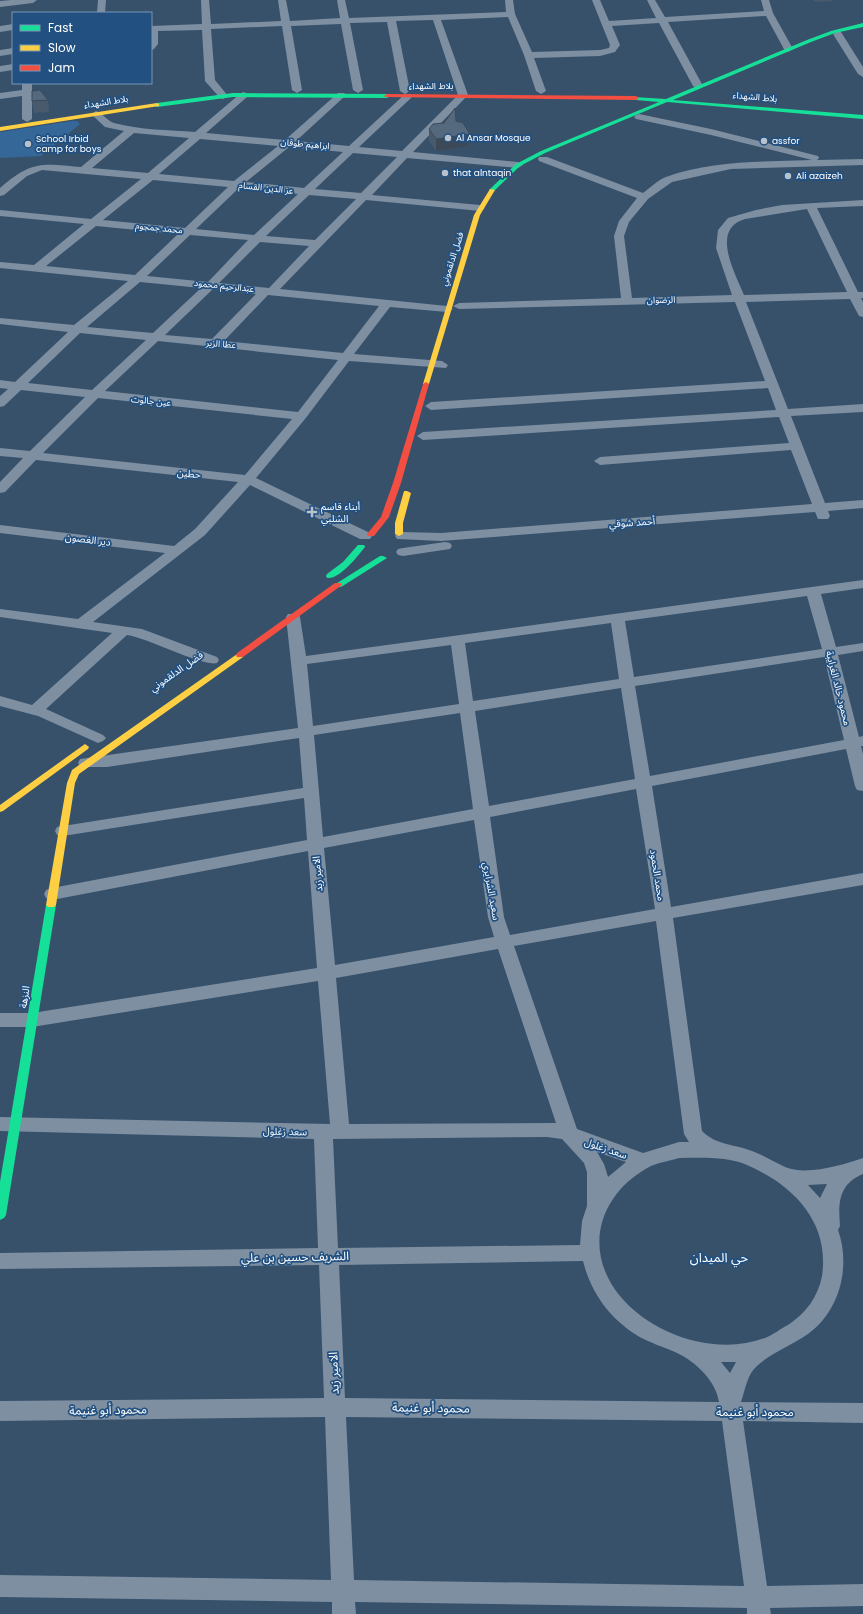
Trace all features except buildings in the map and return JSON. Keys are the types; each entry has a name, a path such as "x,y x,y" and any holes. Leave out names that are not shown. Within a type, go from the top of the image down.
{"main road":[{"path":"463,93 541,91 678,98 697,87 788,49 834,32 863,26"},
{"name":"فضل الدلقموني","path":"325,581 346,564 386,514 440,365 447,309 480,208 494,188 518,165 543,152 640,114 660,108 678,98 712,92 838,34 863,29"},
{"path":"620,95 697,87"},
{"path":"221,93 297,90 358,90 407,93"},
{"path":"712,92 731,103"},
{"name":"بلاط الشهداء","path":"0,129 96,114 206,94 221,93 244,95 463,93 620,95 667,99 678,98 863,117"},
{"path":"0,123 206,94"},
{"path":"620,95 638,102 642,107 640,114"},
{"path":"689,96 731,103"},
{"name":"فضل الدلقموني","path":"504,191 524,170 543,159 640,114 667,99"},
{"path":"660,108 683,104 731,103 863,112"},
{"path":"449,342 471,269"},
{"path":"400,535 399,523 409,486"},
{"path":"71,783 75,772 86,763 361,570 393,555 407,545 405,539 400,535 382,531 366,539 368,555 393,555"},
{"path":"0,808 101,736"},
{"path":"41,778 60,774 68,777 71,783"},
{"name":"النزهة","path":"0,1215 7,1124 32,1020 71,783"}],"street":[{"path":"101,12 102,0"},
{"path":"198,0 210,81 221,93"},
{"path":"205,0 201,27 202,82 206,94"},
{"path":"282,0 297,90"},
{"path":"341,0 358,90"},
{"path":"509,0 511,14 529,55 541,91"},
{"path":"529,55 600,53 612,50 614,45 596,0"},
{"path":"651,0 697,87"},
{"path":"765,0 769,13 788,49"},
{"path":"0,4 30,3"},
{"path":"606,24 769,13"},
{"path":"152,46 152,29 511,14"},
{"path":"214,344 318,244 463,93 436,17"},
{"path":"0,489 94,395 211,285 257,238 354,149 407,93 391,18"},
{"path":"0,28 12,27"},
{"path":"838,34 863,74"},
{"path":"0,53 12,51"},
{"path":"0,69 12,67"},
{"path":"0,96 27,87 27,119"},
{"path":"38,268 150,176 244,95"},
{"path":"0,403 77,329 138,278 236,185 288,143 341,95"},
{"name":"ابراهيم طوقان","path":"96,114 108,124 131,130 518,165"},
{"path":"640,114 831,162"},
{"path":"83,170 131,130"},
{"path":"543,159 644,197"},
{"path":"627,301 620,236 624,221 644,197 668,180 699,171 731,166 863,162"},
{"name":"عز الدين القسام","path":"0,194 28,170 33,168 51,167 480,208"},
{"path":"822,512 783,413 721,246 724,228 733,220 745,216 779,208 863,203"},
{"path":"811,206 858,295 863,314"},
{"name":"محمد جمجوم","path":"0,213 318,244"},
{"name":"عبدالرحيم محمود","path":"0,265 447,309"},
{"name":"الرضوان","path":"459,306 858,295"},
{"path":"81,624 200,532 248,479 301,416 348,357 387,303"},
{"name":"عطا الزير","path":"0,321 214,344 440,365"},
{"name":"عين جالوت","path":"0,384 301,416"},
{"path":"431,406 772,384"},
{"path":"423,436 863,408"},
{"path":"600,461 796,446"},
{"name":"حطين","path":"0,452 248,479 366,539"},
{"name":"أحمد شوقي","path":"393,555 436,546 822,512 863,504"},
{"name":"أحمد شوقي","path":"400,535 441,537 822,512 863,513"},
{"name":"دير الغصون","path":"0,529 177,550"},
{"path":"299,661 457,638 863,584"},
{"name":"محمود خالد الغرايبة","path":"813,591 858,742 863,786"},
{"path":"0,613 124,630 166,642 212,660"},
{"name":"الامير زيد","path":"293,617 306,731 314,844 326,973 332,1132 329,1257 344,1603"},
{"name":"محمد الحمود","path":"617,617 629,684 664,914 693,1134"},
{"path":"36,710 124,630"},
{"name":"سعيد الشرايري","path":"457,638 493,904 503,942 569,1134"},
{"path":"86,763 107,762 306,731 629,684 863,647"},
{"path":"0,701 36,710 101,736"},
{"path":"52,894 858,742"},
{"path":"63,831 310,792"},
{"path":"0,1020 32,1020 326,973 863,879"},
{"name":"سعد زغلول","path":"7,1124 332,1132 547,1130 560,1131 644,1161"},
{"name":"سعد زغلول","path":"569,1134 589,1155 599,1172 600,1187 596,1207"},
{"path":"679,1150 687,1143 693,1134 702,1143 717,1150 752,1158 784,1175 804,1192 820,1213 831,1235"},
{"path":"717,1150 679,1150 644,1161 615,1180 596,1207 589,1230 590,1253 600,1283 621,1311 650,1333 686,1348 710,1364 721,1376 728,1390 757,1606"},
{"path":"784,1175 806,1178 855,1170"},
{"path":"731,1408 740,1376 748,1360 802,1327 825,1301 835,1269 829,1201 834,1189 855,1170"},
{"name":"الشريف حسين بن علي","path":"0,1261 590,1253"},
{"path":"686,1348 729,1353 769,1346"},
{"name":"محمود أبو غنيمة","path":"0,1411 335,1407 731,1408 863,1413"},
{"path":"0,1586 344,1603 757,1606 863,1595"}],"shaded area":[{"name":"School Irbid camp for boys","path":"77,121 80,124 41,156 0,158 0,132"}],"traffic: fast":[{"path":"492,190 518,165 543,152 809,41 833,32 863,25"},
{"path":"157,105 233,95 387,96"},
{"path":"636,98 863,117"},
{"path":"330,576 346,564 361,547"},
{"path":"338,585 383,558"},
{"path":"0,1215 51,905"}],"traffic: slow":[{"path":"0,129 157,105"},
{"path":"426,384 477,215 492,190"},
{"path":"399,534 399,523 407,493"},
{"path":"51,905 71,783 75,772 240,655"},
{"path":"0,809 85,747"}],"traffic: jam":[{"path":"387,96 636,98"},
{"path":"371,534 385,517 397,483 426,384"},
{"path":"240,655 338,585"}],"place":[{"name":"Al Ansar Mosque","path":"448,138"},
{"name":"assfor","path":"764,141"},
{"name":"School Irbid camp for boys","path":"28,144"},
{"name":"that alntaqin","path":"445,173"},
{"name":"Ali azaizeh","path":"788,176"},
{"name":"أبناء قاسم الشلبي","path":"312,512"}],"district":[{"name":"حي الميدان","path":"719,1257"}]}
